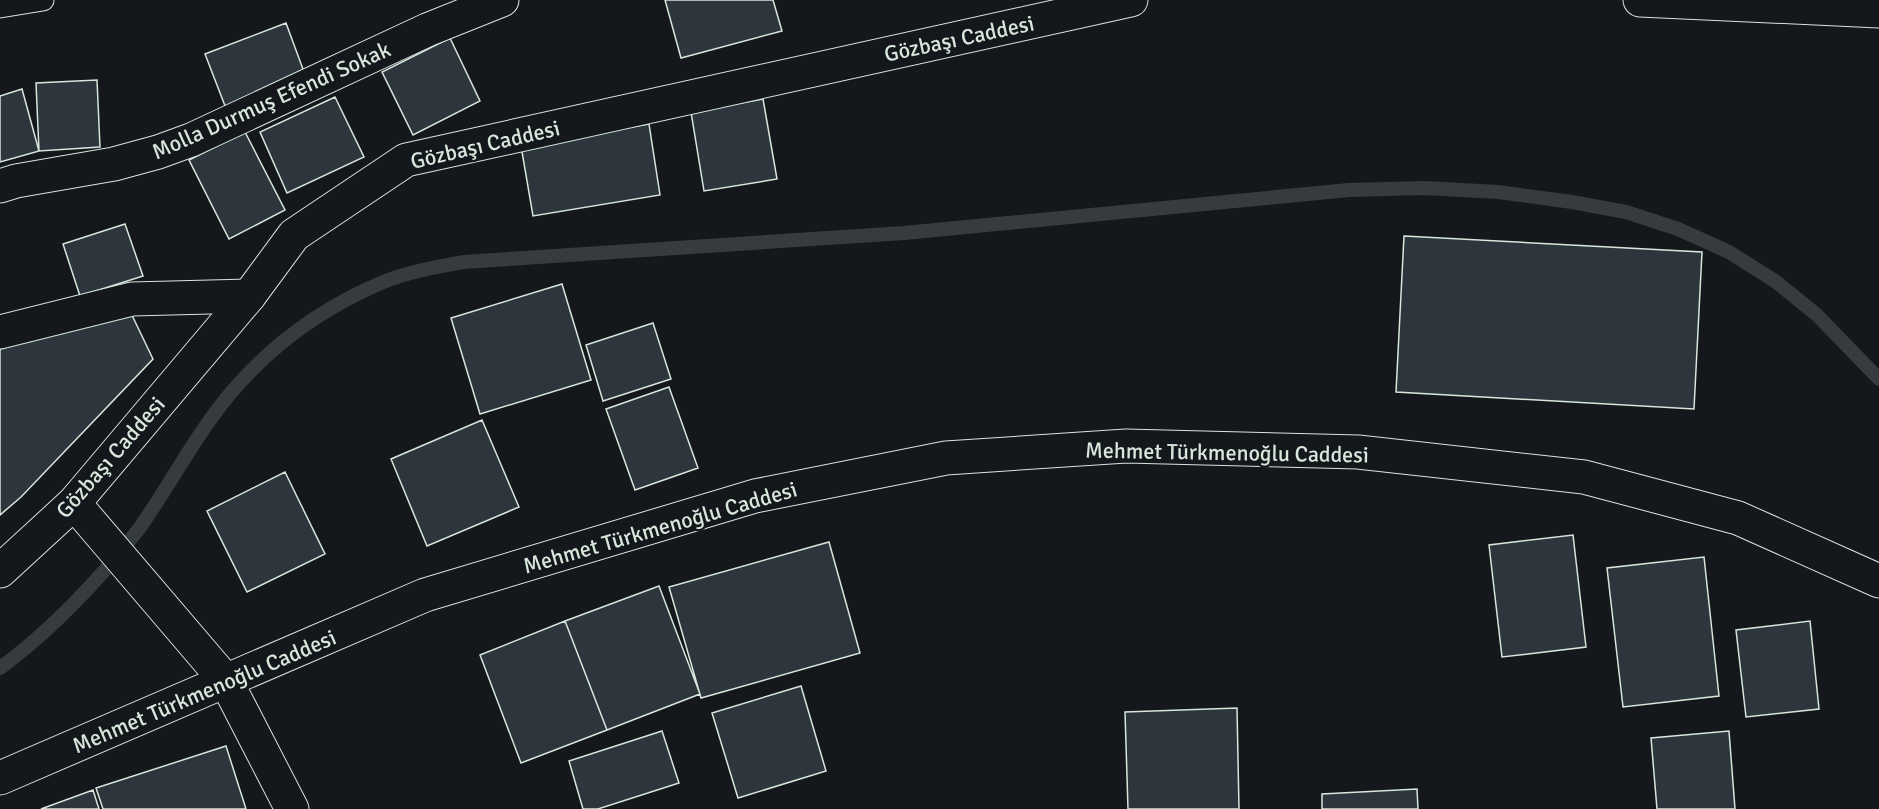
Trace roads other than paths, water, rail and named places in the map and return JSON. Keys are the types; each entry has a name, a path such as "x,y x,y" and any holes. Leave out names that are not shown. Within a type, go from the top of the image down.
{"street":[{"name":"Molla Durmuş Efendi Sokak","path":"0,186 15,181 114,164 191,140 427,30 501,0"},
{"name":"Gözbaşı Caddesi","path":"0,571 74,503 249,296 294,235 406,160 1131,0"},
{"path":"1640,0 1879,12"},
{"path":"0,332 132,299 249,296"},
{"name":"Mehmet Türkmenoğlu Caddesi","path":"0,778 425,596 755,496 946,458 1126,446 1358,452 1584,477 1738,518 1879,581"},
{"path":"74,503 226,681 292,809"}],"lane":[{"path":"0,7 43,0"}],"waterway":[{"path":"0,668 62,615 118,555 154,507 217,410 262,360 298,330 359,293 411,273 464,262 904,233 1349,190 1424,188 1498,192 1626,212 1678,229 1729,252 1775,281 1817,315 1879,379"}]}
